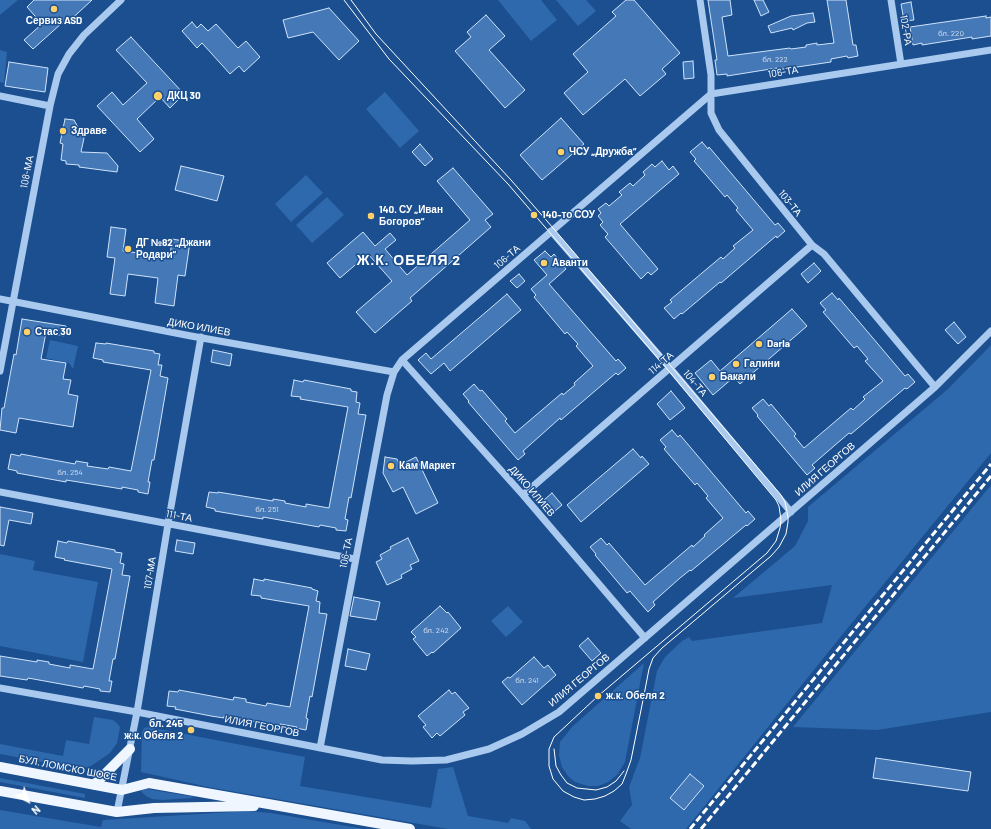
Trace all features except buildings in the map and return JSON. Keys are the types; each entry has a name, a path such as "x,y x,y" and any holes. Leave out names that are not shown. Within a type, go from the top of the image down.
{"main road":[{"path":"94,785 130,749"},
{"name":"БУЛ. ЛОМСКО ШОСЕ","path":"0,767 122,790 149,783 410,829"},
{"name":"БУЛ. ЛОМСКО ШОСЕ","path":"0,791 117,812 154,808 272,805"}],"street":[{"name":"108-МА","path":"0,371 50,106 58,74 69,54 84,35 121,0"},
{"name":"103-ТА","path":"700,0 711,75 711,113 718,130 812,246 824,254 935,387"},
{"name":"102-РА","path":"891,0 901,64"},
{"name":"106-ТА","path":"320,748 386,395 394,372 402,360 711,94 991,50"},
{"path":"0,96 50,106"},
{"name":"104-ТА","path":"551,231 670,368 790,512"},
{"name":"114-ТА","path":"523,495 812,246"},
{"name":"ДИКО ИЛИЕВ","path":"0,299 201,338 394,372"},
{"name":"ИЛИЯ ГЕОРГОВ","path":"0,688 137,712 382,760 446,760 489,749 522,734 559,712 935,387 991,331"},
{"name":"107-МА","path":"117,812 137,712 201,338"},
{"name":"ДИКО ИЛИЕВ","path":"402,360 523,495 645,638"},
{"name":"111-ТА","path":"0,492 355,559"}],"shaded area":[{"path":"0,0 18,0 0,15"},
{"path":"498,0 541,0 557,20 531,41"},
{"path":"556,0 586,0 596,11 578,26"},
{"path":"0,50 7,52 4,83 0,82"},
{"path":"385,92 419,131 400,148 366,109"},
{"path":"306,175 323,193 291,222 275,204"},
{"path":"327,197 344,215 312,243 296,225"},
{"path":"50,340 78,346 73,369 69,363 46,358"},
{"path":"991,345 991,453 686,829 631,829 620,821 632,805 629,787 640,758 657,671 665,657 682,641 689,637 692,641 822,623 832,585 733,598 795,546 808,521 808,507 948,389"},
{"path":"991,485 991,712 877,730 793,727"},
{"path":"0,554 35,561 33,570 98,582 83,662 0,646"},
{"path":"508,606 523,622 506,637 491,621"},
{"path":"644,663 625,762 617,775 608,782 598,786 588,786 575,782 568,776 562,767 559,755 560,742 572,727"},
{"path":"94,717 113,720 120,727 117,743 110,753 91,766 84,768 69,767 0,754 0,744 63,756 66,740 89,744"},
{"path":"148,727 305,757 300,786 431,808 438,769 453,767 468,816 508,823 511,818 525,821 531,829 448,829 208,787 141,772 142,732 144,728"},
{"path":"0,778 85,794 85,798 0,782"},
{"path":"147,789 195,797 163,800 152,799 141,791"},
{"path":"0,810 101,827 103,820 248,811 271,813 364,829 0,829"}],"tram line":[{"path":"344,0 389,59 508,184 668,370 776,500 779,506 781,520 780,528 776,541 767,553 598,696 554,737 549,749 549,766 553,779 563,791 584,800 605,796 622,784 631,760 649,669 653,658 662,648 771,556 779,547 786,534 788,522 785,502 781,495 554,229 511,180 376,34 351,0"},
{"path":"554,749 556,766 561,775 567,783 577,788 596,790 607,787 616,781 624,771"}],"railway":[{"path":"690,829 991,464"},
{"path":"701,829 991,476"}],"place":[{"name":"Сервиз ASD","path":"54,9"},
{"name":"ДКЦ 30","path":"158,96"},
{"name":"Здраве","path":"63,131"},
{"name":"ЧСУ „Дружба“","path":"561,152"},
{"name":"140-то СОУ","path":"534,215"},
{"name":"140. СУ „Иван Богоров“","path":"371,216"},
{"name":"ДГ №82 „Джани Родари“","path":"128,249"},
{"name":"Аванти","path":"544,263"},
{"name":"Стас 30","path":"27,332"},
{"name":"Darla","path":"759,344"},
{"name":"Галини","path":"736,364"},
{"name":"Бакали","path":"712,377"},
{"name":"Кам Маркет","path":"391,466"},
{"name":"ж.к. Обеля 2","path":"598,696"},
{"name":"бл. 245 ж.к. Обеля 2","path":"191,730"}],"district":[{"name":"Ж.К. ОБЕЛЯ 2","path":"409,260"}]}
